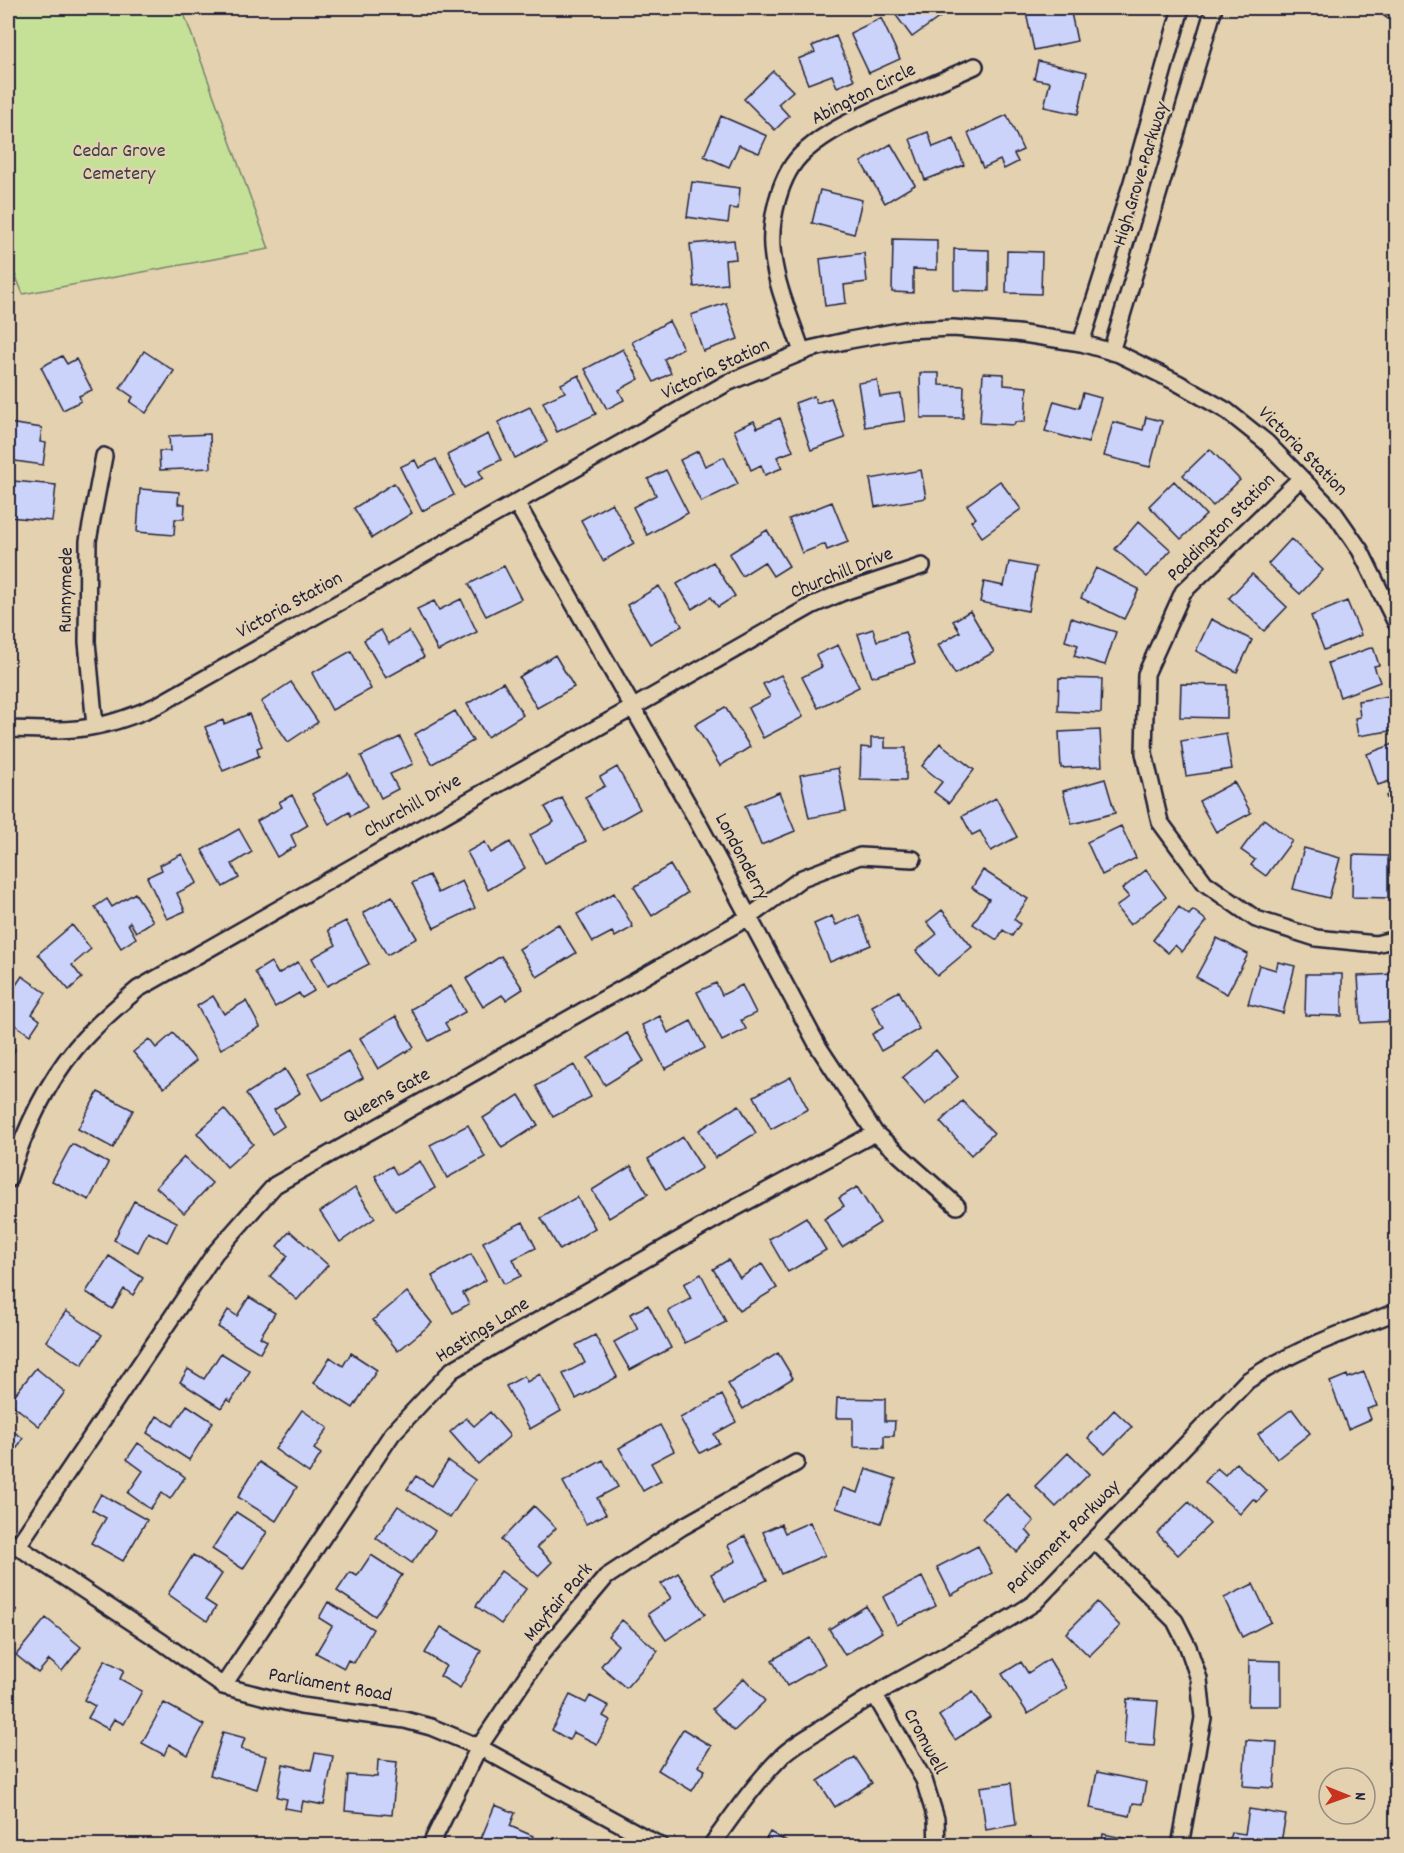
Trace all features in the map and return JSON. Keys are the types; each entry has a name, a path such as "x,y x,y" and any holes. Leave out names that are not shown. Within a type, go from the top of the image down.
{"street":[{"name":"High Grove Parkway","path":"1081,343 1132,182 1181,8"},
{"name":"High Grove Parkway","path":"1111,352 1214,8"},
{"path":"1392,8 1396,9"},
{"name":"Abington Circle","path":"802,352 777,276 772,243 774,214 783,185 793,167 803,152 834,129 975,66"},
{"name":"Victoria Station","path":"8,729 56,730 95,726 124,719 158,705 517,504 727,383 802,352 905,330 953,328 1017,333 1081,343 1111,352 1178,383 1227,411 1266,442 1333,511 1360,550 1396,623"},
{"name":"Runnymede","path":"95,726 87,642 88,541 104,456"},
{"name":"Paddington Station","path":"1300,478 1183,592 1146,674 1144,753 1160,822 1205,883 1256,919 1316,938 1376,944 1396,939"},
{"name":"Londonderry","path":"517,504 694,815 818,1046 875,1133 957,1206"},
{"name":"Churchill Drive","path":"8,1180 41,1102 61,1067 113,1010 138,989 813,605 921,566"},
{"name":"Queens Gate","path":"12,1544 215,1253 275,1185 749,917 802,878 860,856 914,859"},
{"name":"Hastings Lane","path":"223,1686 392,1434 452,1370 724,1214 875,1133"},
{"name":"Parliament Parkway","path":"711,1845 746,1797 783,1755 875,1695 992,1631 1034,1603 1247,1381 1270,1365 1308,1347 1396,1312"},
{"name":"Mayfair Park","path":"430,1845 479,1747 543,1653 606,1577 682,1527 796,1462"},
{"path":"1094,1540 1175,1621 1188,1647 1199,1679 1203,1718 1180,1845"},
{"name":"Parliament Road","path":"12,1544 162,1642 223,1686 301,1706 405,1720 431,1727 479,1747 661,1845"},
{"name":"Cromwell","path":"875,1695 924,1780 936,1819 937,1845"}],"green space":[{"name":"Cedar Grove Cemetery","path":"8,8 182,8 269,249 23,294 8,257"}],"building":[{"path":"895,8 944,8 947,12 912,37 892,10"},
{"path":"1025,8 1070,8 1077,41 1034,50"},
{"path":"881,18 900,59 869,73 850,33"},
{"path":"836,36 854,80 837,87 832,75 808,84 798,59 815,52 812,46"},
{"path":"1038,61 1087,72 1078,114 1044,107 1050,82 1034,79"},
{"path":"773,71 793,91 778,104 789,116 775,130 744,99"},
{"path":"1007,115 1023,150 1014,154 1018,162 1004,169 1000,160 983,168 968,133"},
{"path":"721,116 767,136 759,153 739,145 729,167 704,156"},
{"path":"928,132 933,147 954,139 964,165 925,180 910,139"},
{"path":"891,144 915,185 885,203 861,162"},
{"path":"692,182 740,188 738,209 730,208 728,223 687,217"},
{"path":"820,190 862,200 854,234 812,223"},
{"path":"893,239 937,240 937,270 913,269 913,293 892,292"},
{"path":"734,240 736,259 725,260 727,284 694,287 690,244"},
{"path":"954,249 989,250 989,291 954,290"},
{"path":"1007,251 1042,252 1041,294 1006,293"},
{"path":"864,253 867,282 844,285 846,303 825,306 820,259"},
{"path":"726,303 738,339 703,351 691,315"},
{"path":"669,321 683,348 664,359 671,373 654,382 632,342"},
{"path":"623,349 639,379 619,390 624,400 607,409 585,369"},
{"path":"144,351 174,371 146,413 130,402 133,397 120,388"},
{"path":"62,356 67,364 76,359 92,390 79,396 81,401 63,410 41,367"},
{"path":"920,373 939,373 939,385 964,386 963,418 921,418"},
{"path":"983,373 1004,374 1004,385 1027,387 1025,422 1015,422 1014,425 980,423"},
{"path":"579,375 596,414 557,432 543,402 565,392 561,384"},
{"path":"877,380 880,397 901,394 905,421 865,427 858,383"},
{"path":"1083,393 1101,398 1088,443 1045,431 1054,401 1079,408"},
{"path":"814,396 817,403 831,398 845,438 811,450 795,403"},
{"path":"530,407 547,442 515,458 498,422"},
{"path":"1146,417 1162,421 1150,467 1104,456 1113,422 1143,430"},
{"path":"780,418 793,451 777,457 782,468 765,475 761,465 751,470 734,430 754,421 757,428"},
{"path":"8,423 42,428 40,442 46,443 43,465 8,460"},
{"path":"210,434 211,468 160,470 159,451 170,451 169,436"},
{"path":"488,434 501,460 479,471 483,478 464,488 447,455"},
{"path":"1210,449 1240,480 1213,506 1183,475"},
{"path":"698,451 705,466 724,457 738,484 701,502 680,460"},
{"path":"436,459 454,495 422,511 400,467 415,460 419,468"},
{"path":"666,470 688,513 647,535 633,507 656,495 648,479"},
{"path":"921,470 926,498 875,507 870,479"},
{"path":"13,481 56,485 52,521 9,517"},
{"path":"1000,481 1021,509 982,537 971,521 976,518 967,505"},
{"path":"1174,481 1206,515 1181,539 1149,506"},
{"path":"394,483 412,513 372,538 354,508"},
{"path":"140,489 179,492 178,504 185,504 184,519 175,519 174,535 137,532"},
{"path":"832,502 848,542 827,550 825,544 802,553 789,519"},
{"path":"612,503 634,543 603,561 581,520"},
{"path":"1139,521 1171,550 1147,577 1115,549"},
{"path":"767,530 789,566 773,576 764,562 742,576 729,554"},
{"path":"1291,539 1323,570 1300,594 1268,564"},
{"path":"713,562 735,596 718,607 711,597 692,609 677,584"},
{"path":"1009,562 1036,567 1028,611 980,602 984,582 1004,586"},
{"path":"504,566 521,599 486,616 469,584"},
{"path":"1096,568 1139,589 1124,619 1081,598"},
{"path":"1252,574 1287,607 1264,631 1229,598"},
{"path":"659,586 682,626 650,644 627,605"},
{"path":"461,599 477,632 438,651 417,609 434,601 439,610"},
{"path":"1347,601 1361,635 1324,650 1311,616"},
{"path":"970,611 994,652 955,674 938,645 960,632 953,621"},
{"path":"1071,618 1116,632 1105,665 1074,656 1078,645 1065,641"},
{"path":"1211,619 1252,640 1237,672 1196,651"},
{"path":"873,629 877,641 905,632 915,663 872,677 858,634"},
{"path":"381,630 389,644 409,631 424,657 386,678 364,640"},
{"path":"838,645 859,687 818,708 802,677 822,667 816,655"},
{"path":"1373,647 1379,665 1374,666 1380,682 1340,697 1328,663"},
{"path":"351,651 371,689 332,710 312,673"},
{"path":"555,655 574,687 537,708 519,677"},
{"path":"781,675 803,717 763,738 748,708 770,697 763,684"},
{"path":"1059,678 1102,679 1101,713 1058,711"},
{"path":"291,682 318,722 288,742 261,702"},
{"path":"503,682 523,715 487,737 467,704"},
{"path":"1181,684 1227,685 1227,718 1180,717"},
{"path":"1396,695 1396,730 1358,736 1355,718 1360,717 1358,701"},
{"path":"725,707 750,747 720,766 695,725"},
{"path":"455,711 473,741 432,764 415,734"},
{"path":"249,714 262,746 257,748 259,756 223,771 205,727 223,720 224,724"},
{"path":"1100,730 1102,766 1061,768 1059,732"},
{"path":"1226,733 1232,769 1186,776 1181,741"},
{"path":"400,737 413,764 390,774 398,789 381,798 361,756"},
{"path":"871,738 885,738 885,748 906,748 906,780 860,779 861,747 871,748"},
{"path":"940,743 974,770 949,803 934,792 942,782 922,766"},
{"path":"1396,743 1396,779 1378,785 1367,754"},
{"path":"617,767 640,809 603,830 585,797 605,786 600,777"},
{"path":"838,768 846,811 809,818 800,775"},
{"path":"348,773 367,807 351,816 349,812 329,824 312,794"},
{"path":"1105,779 1115,813 1072,824 1063,791"},
{"path":"1234,782 1251,813 1216,832 1199,801"},
{"path":"779,792 795,831 761,845 745,806"},
{"path":"1396,792 1396,825 1386,796"},
{"path":"292,795 308,825 291,835 296,846 277,857 257,821 282,807 279,802"},
{"path":"562,798 586,841 545,863 530,835 554,822 545,807"},
{"path":"996,798 1017,837 991,851 980,831 972,835 962,816"},
{"path":"1264,819 1292,841 1266,876 1251,865 1255,860 1241,850"},
{"path":"1121,826 1136,858 1102,875 1087,842"},
{"path":"239,829 252,852 232,864 239,878 223,887 202,850"},
{"path":"485,842 491,853 510,842 525,868 488,890 467,852"},
{"path":"1304,848 1340,858 1329,898 1293,889"},
{"path":"182,854 197,883 177,893 185,911 167,919 147,877 162,870 160,865"},
{"path":"1353,855 1388,856 1388,898 1352,897"},
{"path":"670,865 687,893 652,916 634,887"},
{"path":"983,870 1028,899 1014,919 1020,924 1012,936 1003,930 997,940 973,924 989,899 972,888"},
{"path":"1146,870 1166,897 1130,925 1116,907 1129,897 1122,889"},
{"path":"429,875 438,893 462,881 475,908 434,928 412,883"},
{"path":"135,893 153,921 136,932 130,922 128,924 136,938 121,948 95,907 107,899 112,907"},
{"path":"614,893 633,927 615,937 612,932 593,942 577,914"},
{"path":"392,896 417,938 387,955 363,913"},
{"path":"1179,907 1189,915 1193,910 1207,921 1182,952 1175,945 1168,953 1153,940"},
{"path":"942,910 972,947 937,976 916,951 937,934 927,922"},
{"path":"859,915 871,945 830,962 814,924 832,916 836,925"},
{"path":"346,921 369,964 327,986 312,958 336,945 328,930"},
{"path":"558,924 576,953 537,977 519,949"},
{"path":"72,925 91,949 72,965 82,978 69,990 38,954"},
{"path":"1217,938 1248,954 1227,994 1196,977"},
{"path":"501,956 523,989 506,1000 502,995 483,1007 466,979"},
{"path":"271,962 278,974 298,962 314,991 302,998 299,993 275,1007 255,972"},
{"path":"1278,962 1295,966 1283,1013 1248,1004 1259,965 1276,970"},
{"path":"1306,974 1342,974 1342,1016 1305,1015"},
{"path":"1394,974 1396,1021 1361,1023 1358,976"},
{"path":"22,976 46,993 32,1014 40,1020 30,1035 8,1020 8,997"},
{"path":"716,983 722,995 742,985 756,1013 741,1020 746,1029 722,1041 697,992"},
{"path":"451,986 465,1012 445,1023 449,1030 429,1041 411,1009"},
{"path":"899,991 919,1029 881,1051 872,1034 883,1028 872,1006"},
{"path":"213,996 224,1014 246,1001 260,1027 221,1049 197,1006"},
{"path":"396,1016 414,1047 378,1069 360,1038"},
{"path":"660,1016 668,1033 691,1021 705,1048 665,1069 642,1025"},
{"path":"173,1033 196,1061 164,1088 133,1052 149,1039 156,1048"},
{"path":"627,1033 644,1061 605,1085 588,1058"},
{"path":"8,1045 15,1049 8,1065"},
{"path":"936,1050 958,1077 925,1105 902,1078"},
{"path":"348,1051 363,1078 323,1100 308,1074"},
{"path":"574,1065 591,1097 553,1117 536,1086"},
{"path":"285,1069 300,1093 274,1110 284,1126 272,1134 246,1094"},
{"path":"791,1077 808,1109 771,1129 754,1096"},
{"path":"98,1092 133,1110 113,1148 78,1129"},
{"path":"519,1095 538,1125 502,1148 483,1118"},
{"path":"962,1101 994,1133 971,1155 940,1122"},
{"path":"739,1105 756,1133 715,1158 699,1130"},
{"path":"224,1109 253,1144 227,1167 197,1133"},
{"path":"468,1125 485,1157 447,1178 430,1145"},
{"path":"683,1137 702,1168 666,1190 648,1159"},
{"path":"72,1144 108,1163 89,1200 52,1181"},
{"path":"184,1157 212,1183 184,1213 156,1187"},
{"path":"420,1161 435,1188 395,1211 375,1176 392,1166 397,1175"},
{"path":"631,1166 648,1194 609,1218 592,1190"},
{"path":"857,1187 880,1223 842,1247 824,1219 844,1206 839,1198"},
{"path":"355,1188 375,1218 340,1242 320,1212"},
{"path":"577,1197 595,1228 560,1250 541,1218"},
{"path":"134,1201 177,1222 167,1242 148,1232 138,1252 114,1240"},
{"path":"806,1217 826,1250 788,1272 769,1239"},
{"path":"523,1222 536,1248 513,1259 521,1276 504,1284 483,1242"},
{"path":"290,1231 328,1265 297,1300 270,1276 288,1256 277,1246"},
{"path":"471,1254 486,1280 463,1293 469,1304 453,1313 432,1276"},
{"path":"109,1256 143,1278 133,1295 124,1289 112,1309 86,1292"},
{"path":"728,1260 740,1278 762,1264 777,1288 739,1311 713,1269"},
{"path":"701,1274 726,1322 685,1343 668,1311 691,1299 684,1284"},
{"path":"407,1292 432,1323 398,1351 373,1320"},
{"path":"249,1297 275,1313 260,1337 267,1341 260,1353 218,1327 228,1310 237,1316"},
{"path":"648,1305 671,1348 630,1370 614,1342 638,1329 630,1314"},
{"path":"66,1311 102,1335 82,1365 46,1341"},
{"path":"595,1335 617,1377 576,1399 563,1374 585,1363 576,1345"},
{"path":"221,1353 250,1371 231,1402 227,1399 221,1408 180,1382 188,1369 204,1379"},
{"path":"351,1353 377,1370 353,1408 314,1383 330,1357 343,1366"},
{"path":"778,1353 793,1378 743,1409 728,1384"},
{"path":"1396,1358 1396,1382 1389,1361"},
{"path":"36,1368 65,1392 39,1426 9,1402"},
{"path":"1364,1372 1377,1406 1367,1409 1371,1419 1348,1429 1330,1382 1347,1375 1348,1378"},
{"path":"540,1374 561,1411 530,1429 506,1386 524,1376 527,1382"},
{"path":"722,1395 736,1422 714,1434 719,1443 700,1453 680,1418"},
{"path":"837,1398 885,1399 885,1421 895,1421 894,1436 884,1436 884,1448 853,1447 853,1418 836,1418"},
{"path":"187,1405 213,1422 189,1460 147,1433 157,1416 173,1426"},
{"path":"1292,1409 1310,1433 1277,1459 1258,1434"},
{"path":"302,1410 328,1428 314,1449 321,1454 309,1473 275,1449"},
{"path":"1114,1410 1132,1427 1105,1454 1088,1438"},
{"path":"490,1412 510,1436 478,1464 450,1432 466,1418 474,1426"},
{"path":"660,1425 674,1451 651,1463 661,1481 643,1491 619,1448"},
{"path":"8,1428 23,1438 10,1460 15,1464 8,1476"},
{"path":"138,1443 185,1477 170,1499 162,1493 150,1509 128,1493 143,1471 127,1459"},
{"path":"1068,1453 1089,1474 1056,1507 1035,1486"},
{"path":"603,1460 618,1487 597,1498 606,1514 586,1524 563,1482"},
{"path":"448,1461 475,1480 450,1518 407,1489 416,1476 432,1486"},
{"path":"259,1462 297,1487 276,1521 238,1497"},
{"path":"1236,1463 1267,1491 1257,1502 1253,1499 1240,1514 1205,1482 1217,1468 1225,1475"},
{"path":"866,1469 896,1479 881,1523 836,1508 843,1488 858,1493"},
{"path":"101,1494 147,1520 123,1561 91,1543 106,1518 92,1510"},
{"path":"1007,1494 1034,1521 1026,1530 1032,1537 1017,1552 982,1518"},
{"path":"1189,1502 1210,1524 1178,1555 1157,1533"},
{"path":"398,1506 435,1531 412,1563 376,1538"},
{"path":"534,1506 556,1528 537,1547 552,1562 538,1576 501,1540"},
{"path":"236,1512 267,1532 243,1569 212,1549"},
{"path":"810,1522 825,1555 781,1574 763,1532 781,1524 785,1533"},
{"path":"745,1536 767,1580 725,1601 711,1574 736,1561 728,1545"},
{"path":"978,1546 992,1573 951,1595 937,1567"},
{"path":"193,1555 222,1574 205,1600 216,1607 207,1621 168,1594"},
{"path":"371,1555 402,1575 375,1616 337,1591 350,1572 357,1576"},
{"path":"501,1571 526,1589 501,1624 476,1606"},
{"path":"678,1573 705,1614 666,1640 648,1614 671,1598 661,1584"},
{"path":"922,1577 936,1606 897,1625 883,1597"},
{"path":"1253,1584 1271,1622 1242,1637 1224,1598"},
{"path":"328,1602 373,1629 354,1663 348,1660 344,1668 316,1653 332,1626 319,1618"},
{"path":"1097,1602 1120,1626 1089,1656 1066,1633"},
{"path":"8,1605 17,1610 8,1626"},
{"path":"866,1606 882,1632 845,1655 829,1629"},
{"path":"46,1618 81,1647 62,1671 49,1660 38,1673 16,1655"},
{"path":"622,1620 658,1651 626,1688 601,1666 618,1645 608,1636"},
{"path":"441,1627 481,1651 460,1688 440,1676 446,1666 425,1653"},
{"path":"810,1638 825,1664 787,1686 772,1660"},
{"path":"1049,1659 1067,1688 1028,1714 1002,1674 1021,1662 1028,1673"},
{"path":"105,1660 124,1670 120,1679 142,1691 124,1724 114,1719 108,1729 88,1718 95,1706 84,1700"},
{"path":"1249,1660 1281,1661 1281,1706 1248,1706"},
{"path":"744,1678 765,1701 734,1731 712,1709"},
{"path":"973,1692 990,1717 955,1740 939,1716"},
{"path":"570,1695 586,1703 590,1696 609,1706 603,1716 610,1720 597,1744 573,1732 569,1740 552,1730"},
{"path":"1127,1699 1158,1701 1154,1746 1124,1744"},
{"path":"164,1703 204,1725 188,1755 169,1744 164,1755 142,1743"},
{"path":"683,1729 711,1746 698,1766 705,1770 692,1791 658,1770"},
{"path":"223,1732 245,1738 241,1749 266,1756 257,1789 210,1775"},
{"path":"1246,1740 1277,1742 1274,1788 1243,1786"},
{"path":"315,1753 333,1756 324,1805 303,1801 301,1811 285,1808 287,1799 277,1797 283,1764 311,1770"},
{"path":"855,1757 872,1783 835,1807 818,1781"},
{"path":"378,1760 397,1762 392,1815 345,1811 348,1775 377,1777"},
{"path":"1097,1772 1146,1782 1142,1804 1133,1803 1130,1816 1090,1808"},
{"path":"1011,1783 1016,1825 986,1830 980,1787"},
{"path":"495,1805 515,1813 510,1826 533,1836 529,1846 478,1846"},
{"path":"1249,1809 1286,1815 1281,1842 1278,1841 1277,1846 1228,1846 1231,1832 1245,1834"},
{"path":"770,1832 794,1846 762,1846"},
{"path":"1103,1834 1134,1840 1133,1846 1101,1846"}]}
